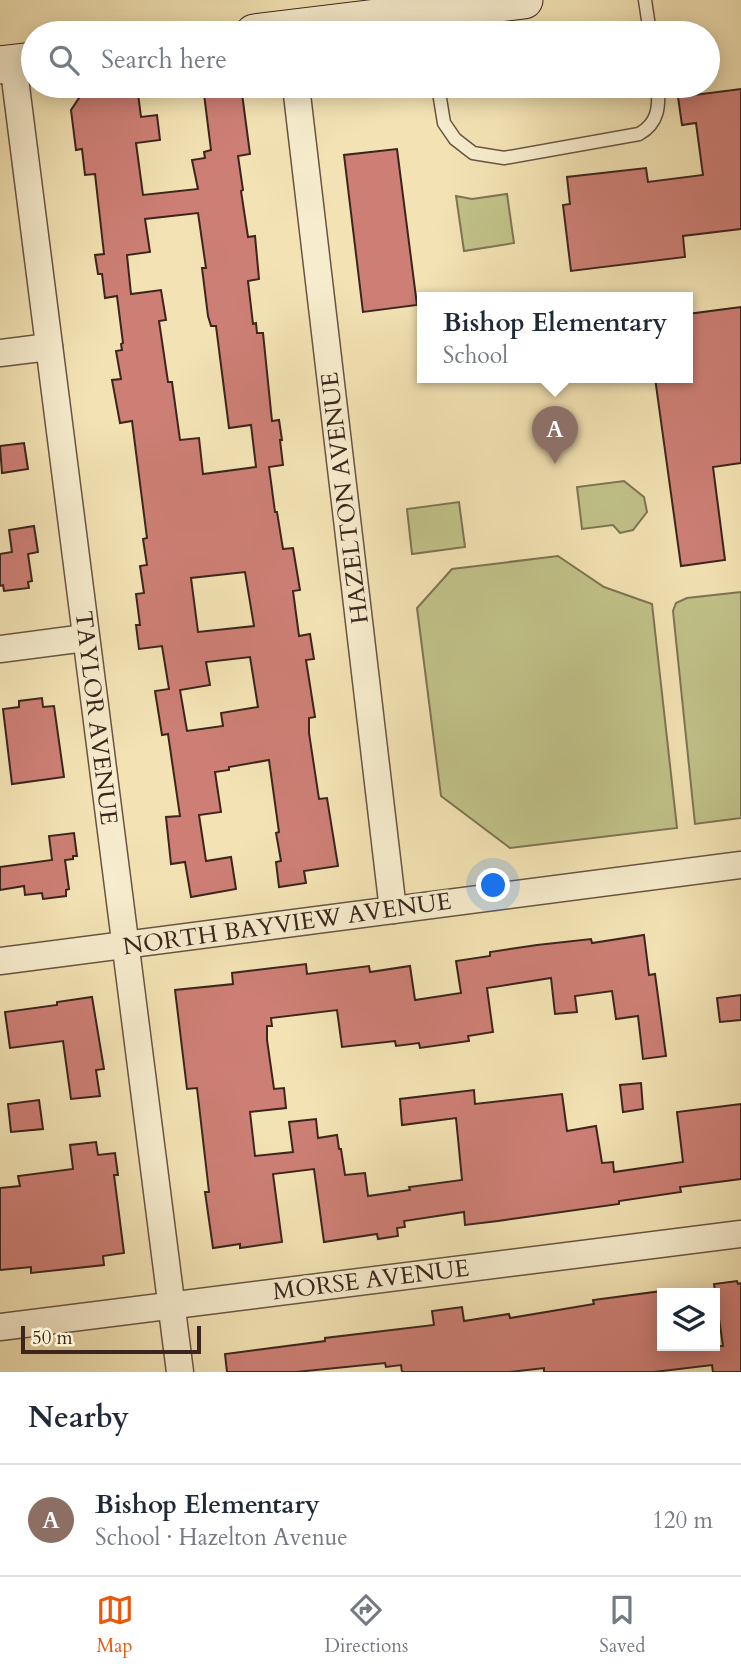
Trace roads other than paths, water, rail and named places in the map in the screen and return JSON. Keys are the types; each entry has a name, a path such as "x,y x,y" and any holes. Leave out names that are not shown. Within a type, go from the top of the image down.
{"street":[{"path":"388,21 428,17 524,0"},
{"name":"TAYLOR AVENUE","path":"15,63 85,638 180,1372"},
{"name":"HAZELTON AVENUE","path":"297,98 393,909"},
{"path":"0,353 49,347"},
{"path":"0,649 85,638"},
{"name":"NORTH BAYVIEW AVENUE","path":"0,961 741,865"},
{"name":"MORSE AVENUE","path":"0,1326 741,1234"}],"lane":[{"path":"645,0 648,21"},
{"path":"440,98 444,123 455,139 473,153 504,158 639,134 650,128 659,106 659,98"}],"place":[{"name":"Bishop Elementary","path":"555,464"}]}
